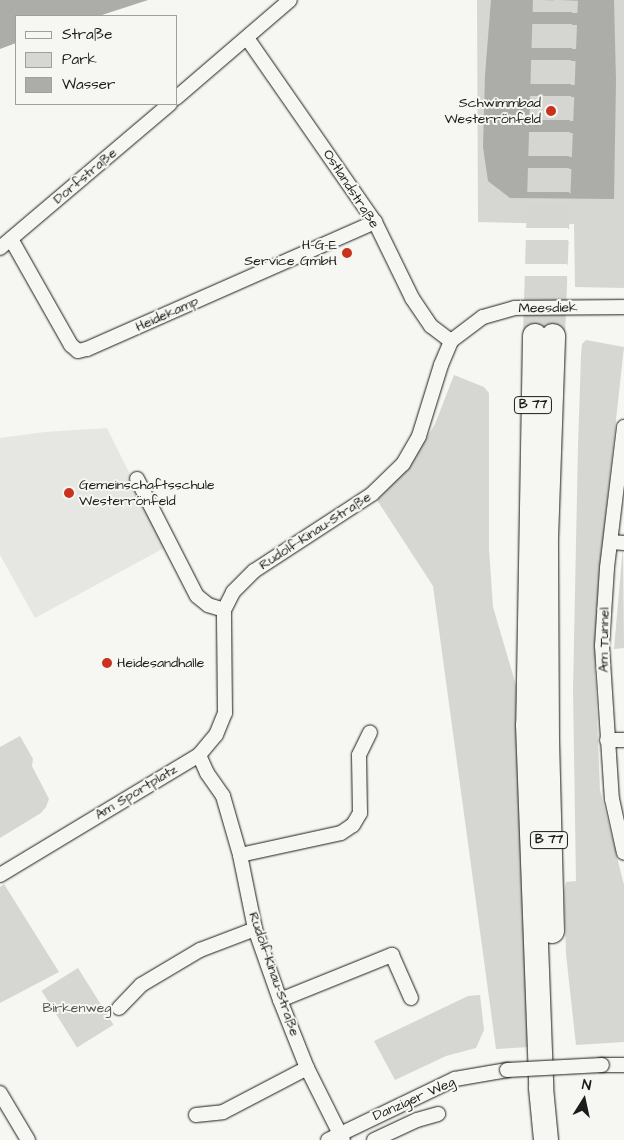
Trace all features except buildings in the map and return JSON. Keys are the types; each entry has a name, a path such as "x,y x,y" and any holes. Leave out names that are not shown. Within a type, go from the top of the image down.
{"highway":[{"name":"B 77","path":"546,1140 541,1088 528,725 544,336 547,740 555,1084 561,1140"}],"street":[{"path":"178,96 290,0"},
{"name":"Ostlandstraße","path":"247,38 375,222 412,298 431,326 451,341"},
{"name":"Dorfstraße","path":"0,248 169,105"},
{"name":"Heidekamp","path":"11,239 71,345 78,351 88,350 375,222"},
{"name":"Meesdiek","path":"451,341 483,317 515,308 624,307"},
{"name":"Rudolf-Kinau-Straße","path":"224,610 233,592 254,571 372,494 403,464 419,436 441,364 451,341"},
{"name":"Am Tunnel","path":"624,427 617,542 602,646 612,799 624,853"},
{"path":"137,479 197,596 208,605 224,610"},
{"name":"Am Sportplatz","path":"0,875 199,755 216,736 225,713 224,610"},
{"path":"240,855 341,833 353,825 360,813 359,755 370,732"},
{"path":"607,740 624,740"},
{"name":"Rudolf-Kinau-Straße","path":"199,755 207,773 223,796 240,855 255,929 280,1000 337,1138"},
{"path":"119,1008 141,985 200,950 255,929"},
{"path":"280,1000 392,955 411,998"},
{"name":"Danziger Weg","path":"337,1138 454,1079 507,1070 624,1065"},
{"path":"196,1115 223,1112 307,1068"},
{"path":"0,1093 28,1140"},
{"path":"374,1140 417,1120 438,1114"}],"shaded area":[{"name":"Gemeinschaftsschule Westerrönfeld","path":"107,428 166,547 35,618 0,555 0,438 45,432"}],"green space":[{"name":"Schwimmbad Westerrönfeld","path":"477,0 624,0 624,288 575,287 574,224 478,222"},
{"path":"586,340 624,347 599,575 595,668 600,790 624,885 624,1042 576,1045 566,954 564,891 566,882 576,881 573,690 581,356 582,344"},
{"path":"454,375 484,387 489,393 489,549 493,607 518,692 529,1047 496,1049 433,586 377,500 413,461 435,424"},
{"path":"623,546 624,648 614,649"},
{"path":"20,736 33,759 32,766 49,799 41,813 0,838 0,747"},
{"path":"4,884 59,972 0,1003 0,887"},
{"name":"Birkenweg","path":"78,968 114,1025 77,1048 42,991"},
{"path":"480,995 484,1030 476,1048 446,1056 395,1080 374,1041 468,996"}],"water":[{"path":"0,0 148,0 102,15 15,15 15,43 0,49"},
{"name":"Schwimmbad Westerrönfeld","path":"491,0 614,0 616,81 614,199 510,198 488,181 483,147 485,75"}],"tunnel":[{"path":"535,336 545,0"},
{"path":"553,336 566,0"}],"place":[{"name":"Schwimmbad Westerrönfeld","path":"551,111"},
{"name":"H-G-E Service GmbH","path":"347,253"},
{"name":"Gemeinschaftsschule Westerrönfeld","path":"69,493"},
{"name":"Heidesandhalle","path":"107,663"}]}
